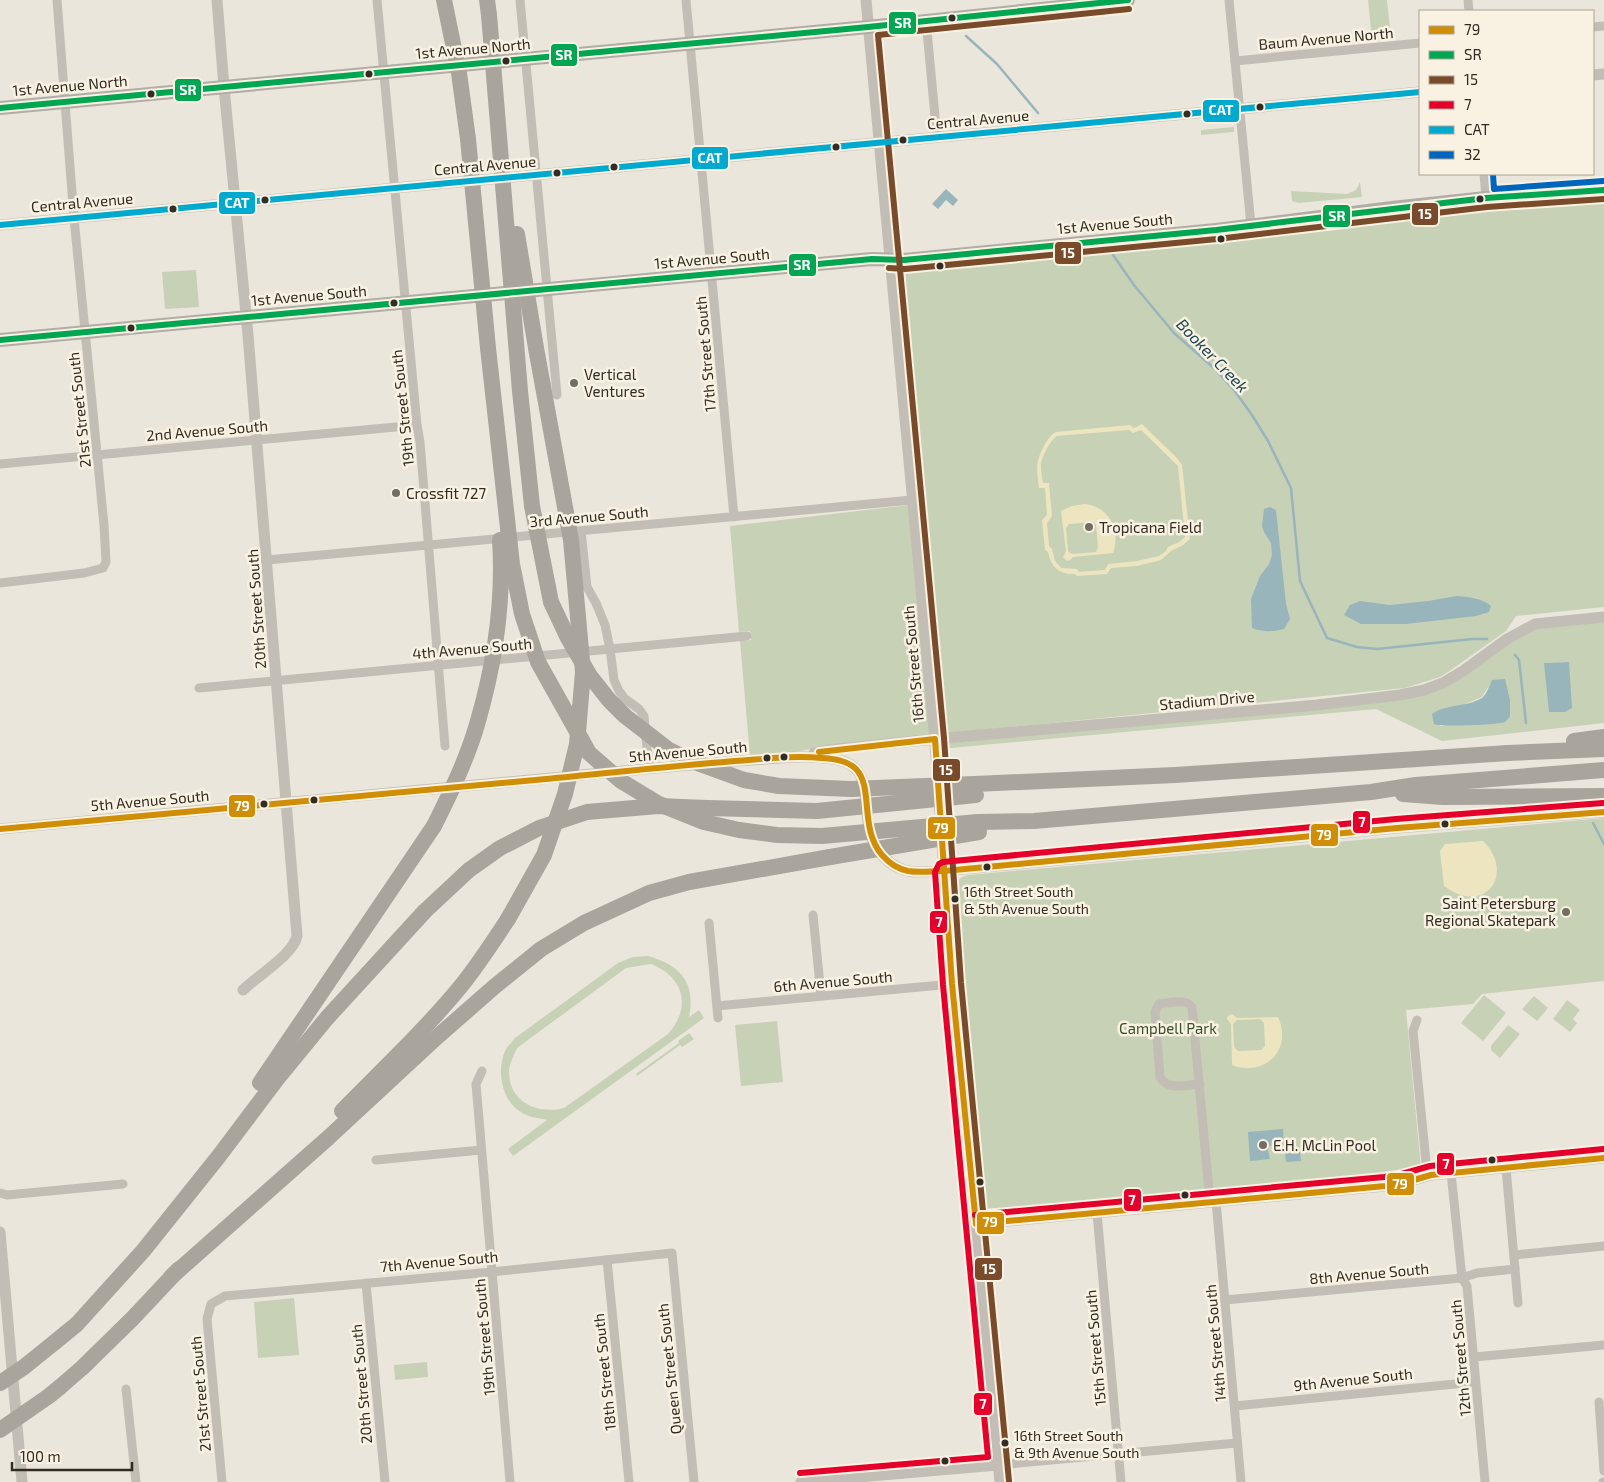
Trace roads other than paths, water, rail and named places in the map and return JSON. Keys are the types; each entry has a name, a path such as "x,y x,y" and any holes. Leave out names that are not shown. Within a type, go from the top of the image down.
{"highway":[{"path":"444,0 459,73 468,139 488,348 512,564 522,614 538,662 588,753 620,781 659,804 704,822 739,830 777,835 822,836 979,827 1371,792 1416,785 1604,770"},
{"path":"488,5 520,391 532,506 551,602 568,638 595,682 608,700 625,716 670,750 698,763 744,780 779,786 842,789 976,789"},
{"path":"0,1430 50,1396 133,1318 171,1277 323,1130 434,1016 487,952 508,920 544,854 565,794 577,744 583,672 571,540 500,138"},
{"path":"143,1250 282,1052 434,826 462,765 478,722 488,682 501,599 500,546 488,348"},
{"path":"1508,753 1604,737"},
{"path":"0,1383 24,1367 77,1324 143,1250 326,1018 425,910 469,870 500,848 539,828 587,812 658,806 817,811 976,789 1175,774 1508,753 1604,749"},
{"path":"1371,792 1443,797 1604,796"},
{"path":"171,1277 494,987 541,949 584,923 649,893 690,882 830,857 979,827"}],"main road":[{"name":"1st Avenue North","path":"0,108 868,28 926,20 1128,0"},
{"name":"1st Avenue South","path":"0,340 872,259 904,260 1216,230 1486,198 1604,190"}],"street":[{"name":"21st Street South","path":"0,583 84,573 102,568 106,562 74,218 57,0"},
{"name":"20th Street South","path":"218,0 224,87 247,318 297,936 293,946 243,990"},
{"name":"19th Street South","path":"377,0 420,442 445,746"},
{"path":"520,0 557,395"},
{"name":"17th Street South","path":"686,0 734,517"},
{"name":"16th Street South","path":"866,0 935,739 952,984 1000,1482"},
{"path":"1229,0 1251,225"},
{"path":"926,20 937,138"},
{"name":"Baum Avenue North","path":"1235,61 1419,43"},
{"name":"Central Avenue","path":"0,225 1419,92"},
{"path":"1484,175 1486,198"},
{"name":"2nd Avenue South","path":"0,464 417,425"},
{"name":"3rd Avenue South","path":"267,560 912,500"},
{"path":"581,531 587,587 605,625 612,670 619,691 644,716 651,768"},
{"name":"Stadium Drive","path":"795,756 836,749 935,739 1400,696 1424,690 1464,671 1507,639 1535,624 1604,617"},
{"name":"4th Avenue South","path":"199,688 747,636"},
{"name":"5th Avenue South","path":"0,829 795,756 842,761 861,774 864,784 868,827 872,838 884,858 891,864 906,870 944,871 1378,830 1604,812"},
{"path":"814,915 821,995"},
{"path":"710,923 718,1018"},
{"name":"6th Avenue South","path":"717,1006 952,984"},
{"name":"14th Street South","path":"1200,1084 1169,1086 1160,1077 1155,1012 1159,1004 1184,1002 1192,1007 1225,1300 1241,1482"},
{"path":"1417,1020 1414,1025 1414,1040 1426,1162 1431,1175"},
{"name":"19th Street South","path":"482,1071 476,1084 510,1482"},
{"path":"376,1160 481,1150"},
{"path":"976,1224 1400,1184 1431,1175 1604,1158"},
{"path":"1506,1168 1518,1303"},
{"name":"12th Street South","path":"1451,1173 1462,1278 1467,1286 1485,1482"},
{"path":"0,1193 7,1195 123,1184"},
{"name":"15th Street South","path":"1097,1212 1121,1482"},
{"path":"0,1232 3,1316 22,1482"},
{"path":"1514,1255 1604,1246"},
{"name":"7th Avenue South","path":"211,1304 225,1296 492,1272 672,1253"},
{"name":"Queen Street South","path":"672,1253 694,1482"},
{"name":"18th Street South","path":"607,1260 629,1482"},
{"name":"8th Avenue South","path":"1225,1300 1462,1278 1477,1273 1515,1269"},
{"name":"20th Street South","path":"366,1283 385,1482"},
{"name":"21st Street South","path":"211,1304 207,1319 222,1482"},
{"path":"1474,1356 1604,1345"},
{"name":"9th Avenue South","path":"1235,1406 1475,1382"},
{"path":"126,1389 136,1482"},
{"path":"1598,1402 1604,1472"},
{"path":"808,1482 869,1479 998,1465 1237,1444"}],"water":[{"path":"946,189 958,200 953,206 946,200 938,209 932,204"},
{"path":"1270,507 1276,510 1286,604 1290,619 1284,629 1275,631 1252,628 1251,599 1260,576 1269,564 1272,555 1271,543 1262,526 1264,509"},
{"path":"1457,596 1483,601 1491,606 1489,612 1476,616 1406,624 1361,624 1344,615 1350,605 1360,601 1390,605"},
{"path":"1569,662 1572,708 1565,712 1549,712 1544,663"},
{"path":"1505,679 1510,700 1510,716 1505,722 1469,725 1434,724 1432,714 1476,701 1482,698 1492,680"},
{"name":"E.H. McLin Pool","path":"1283,1129 1284,1145 1267,1146 1270,1159 1250,1161 1248,1132"},
{"path":"1300,1152 1301,1161 1286,1162 1285,1153"}],"waterway":[{"name":"Booker Creek","path":"966,36 997,64 1038,113"},
{"name":"Booker Creek","path":"1113,255 1134,285 1174,333 1215,369 1234,390 1268,441 1291,488 1300,581 1327,638 1357,647 1377,649 1487,639"},
{"name":"Booker Creek","path":"1515,655 1519,660 1526,723"},
{"name":"Booker Creek","path":"1593,823 1604,844"}],"place":[{"name":"Vertical Ventures","path":"574,383"},
{"name":"Crossfit 727","path":"396,493"},
{"name":"Tropicana Field","path":"1089,527"},
{"name":"16th Street South & 5th Avenue South","path":"955,899"},
{"name":"Saint Petersburg Regional Skatepark","path":"1566,912"},
{"name":"E.H. McLin Pool","path":"1263,1145"},
{"name":"16th Street South & 9th Avenue South","path":"1005,1443"}],"park label":[{"name":"Campbell Park","path":"1168,1028"}]}
